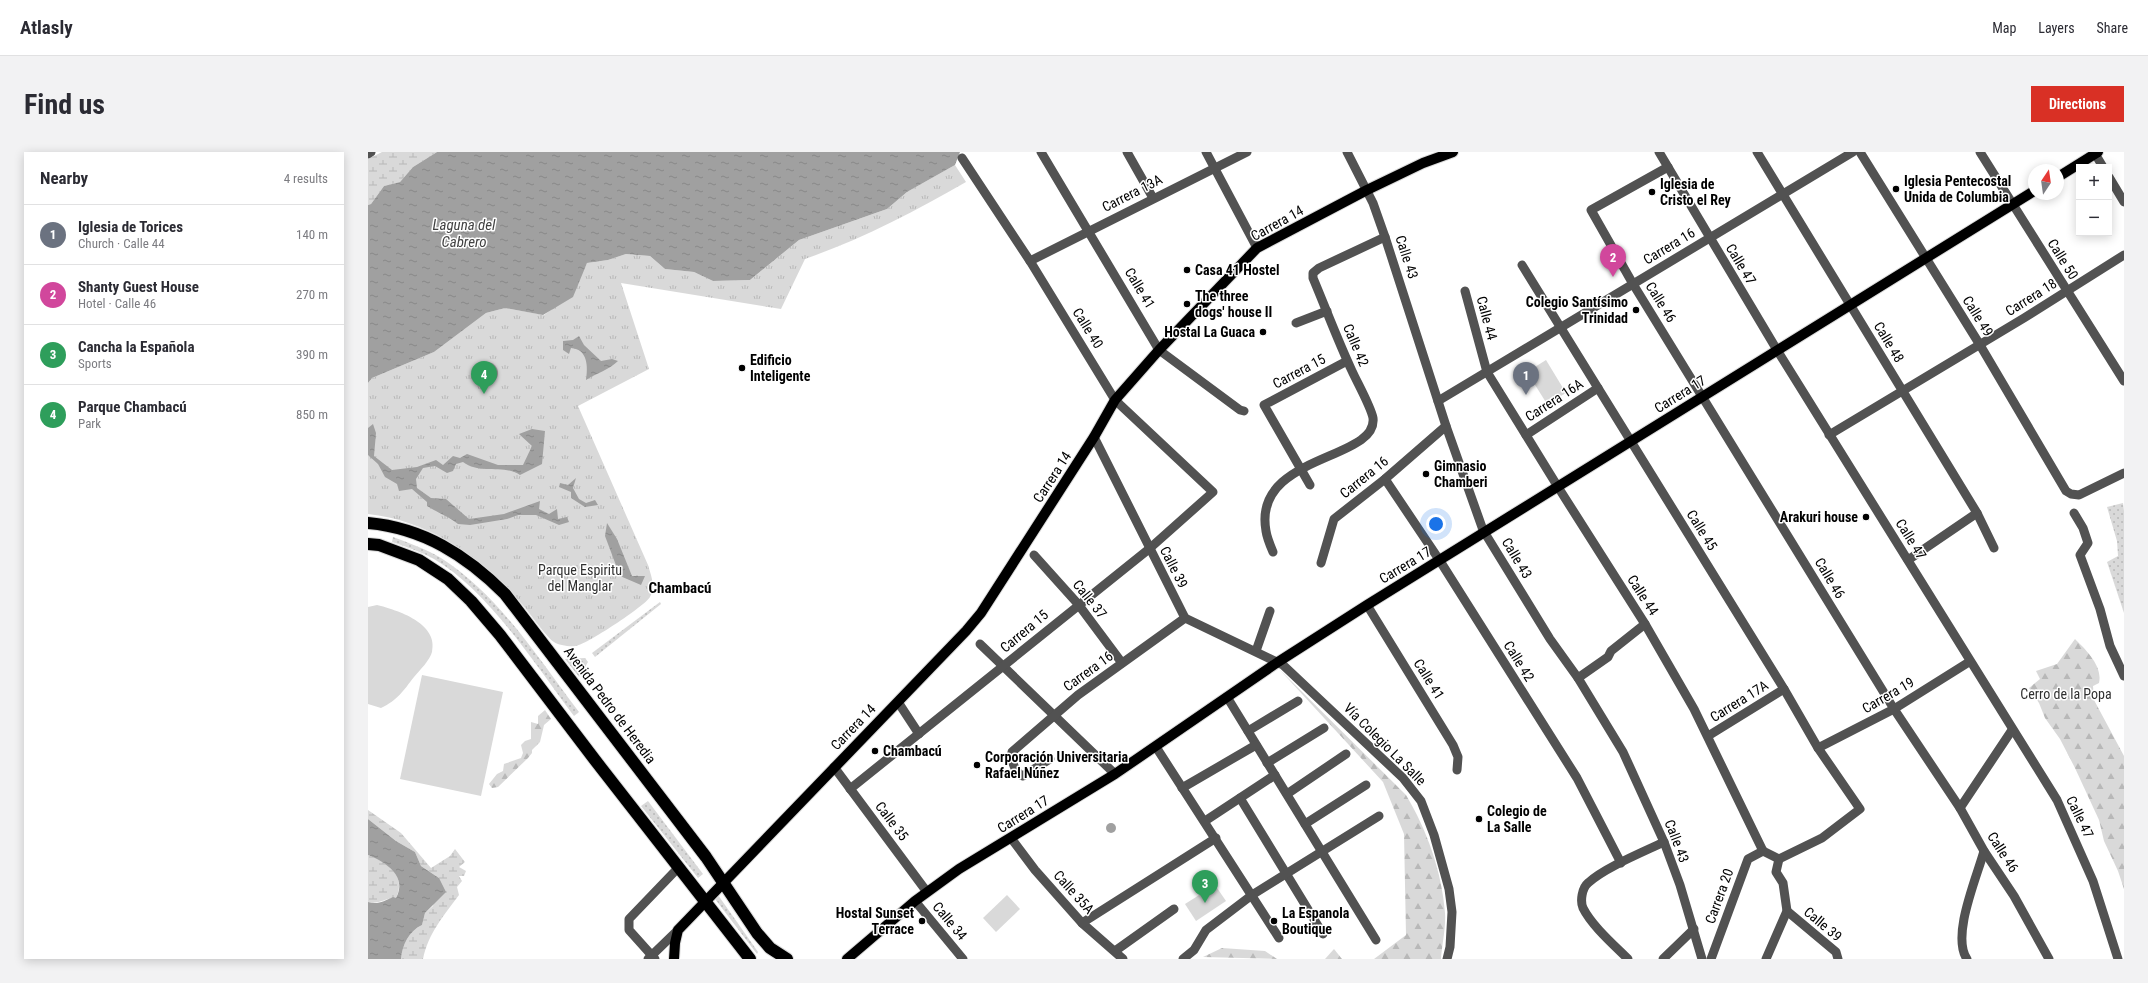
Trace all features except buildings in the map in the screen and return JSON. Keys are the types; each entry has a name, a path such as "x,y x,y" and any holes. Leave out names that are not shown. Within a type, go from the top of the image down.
{"highway":[{"name":"Avenida Pedro de Heredia","path":"368,523 408,531 437,542 474,564 504,594 546,645 724,881 764,941 787,959"},
{"path":"368,544 379,545 419,560 448,579 471,601 500,635 704,902 750,959"}],"main road":[{"name":"Carrera 14","path":"678,930 966,631 981,613 1094,437 1115,400 1158,350 1257,248 1367,190 1423,163 1453,152"},
{"path":"2064,173 2096,153"},
{"name":"Carrera 17","path":"847,959 915,901 959,869 1115,774 1278,662 1850,304 2028,195"},
{"path":"674,959 674,950 678,930"}],"street":[{"name":"Calle 41","path":"1041,152 1158,350 1240,410 1244,411"},
{"path":"1127,152 1153,198"},
{"path":"1206,152 1257,248"},
{"name":"Carrera 13A","path":"1030,261 1247,152"},
{"name":"Calle 43","path":"1347,152 1367,190 1385,237 1446,426 1485,533 1550,639 1578,678 1623,751 1664,842 1694,929 1702,959"},
{"name":"Calle 47","path":"1659,152 1829,435 2056,800 2076,839 2093,881 2114,957"},
{"name":"Calle 48","path":"1756,152 1978,512 1994,548"},
{"name":"Carrera 16","path":"1438,402 1853,152"},
{"name":"Calle 49","path":"1860,152 1980,345 2066,491 2071,494 2079,495 2124,473"},
{"name":"Calle 50","path":"1980,152 2124,381"},
{"path":"2096,153 2102,164"},
{"name":"Calle 40","path":"962,158 1030,261 1115,400 1213,492"},
{"name":"Calle 46","path":"1668,167 1591,210 1633,284 1894,709 1960,808 1984,851 2014,896 2049,959"},
{"path":"2112,182 2124,202"},
{"name":"Calle 42","path":"1300,468 1368,436 1372,429 1373,418 1326,311 1313,278 1313,273 1319,268 1385,237"},
{"name":"Carrera 18","path":"1829,435 1980,345 2124,255"},
{"name":"Calle 45","path":"1522,265 1562,327 1630,442 1784,689 1818,748 1860,809 1822,838 1779,859"},
{"name":"Calle 44","path":"1465,291 1487,372 1645,624 1708,736 1763,852"},
{"path":"1296,323 1326,311"},
{"name":"Carrera 15","path":"1300,468 1264,405 1347,361"},
{"name":"Carrera 16A","path":"1526,435 1598,388"},
{"name":"Carrera 16","path":"1321,563 1334,519 1385,479 1446,426"},
{"name":"Calle 39","path":"1094,437 1185,618"},
{"path":"1273,552 1266,531 1266,512 1269,501 1277,487 1285,478 1300,468 1310,485"},
{"name":"Calle 42","path":"1385,479 1440,561 1577,778 1621,863"},
{"name":"Carrera 15","path":"850,789 920,734 1078,604 1149,549 1213,492"},
{"path":"1908,560 1978,512"},
{"path":"2074,513 2083,528 2088,543 2080,555 2100,609 2110,646 2124,676"},
{"name":"Calle 37","path":"1034,555 1078,604 1122,663"},
{"name":"Calle 41","path":"1367,605 1453,745 1458,757 1457,770"},
{"path":"1256,652 1270,611"},
{"path":"1185,618 1278,662"},
{"name":"Carrera 16","path":"1050,759 1023,776 1019,774 1014,764 1012,752 1053,715 1185,618"},
{"path":"1578,678 1608,657 1612,651 1645,624"},
{"path":"980,644 1115,774"},
{"name":"Vía Colegio La Salle","path":"1278,662 1292,672 1402,778 1421,801 1434,835 1449,889 1452,912 1450,947 1446,959"},
{"name":"Carrera 19","path":"1818,748 1894,709 1969,662"},
{"name":"Carrera 17A","path":"1708,736 1784,689"},
{"path":"1227,697 1376,940"},
{"path":"1248,731 1298,700"},
{"path":"898,702 920,734"},
{"path":"1267,763 1324,728"},
{"path":"1960,808 2012,730"},
{"path":"1182,788 1256,746"},
{"path":"1156,747 1279,938"},
{"path":"1287,794 1346,754"},
{"name":"Calle 35","path":"834,767 927,892"},
{"path":"1205,821 1275,775"},
{"path":"1305,824 1366,785"},
{"path":"1240,798 1323,934"},
{"path":"1183,959 1194,950 1206,930 1252,895 1379,816"},
{"name":"Calle 35A","path":"1010,838 1082,922 1123,959"},
{"path":"1082,922 1216,838"},
{"path":"1628,959 1588,916 1582,907 1582,893 1587,883 1621,863 1664,842"},
{"path":"1956,959 1966,957 1962,935 1964,920 1984,851"},
{"path":"1763,852 1779,859 1776,872 1783,883 1787,911 1766,959"},
{"name":"Carrera 20","path":"1711,959 1748,859 1763,852"},
{"path":"678,868 629,919 630,930 652,958 678,930"},
{"name":"Calle 34","path":"915,901 963,959"},
{"path":"1114,950 1174,910"},
{"name":"Calle 39","path":"1787,911 1836,952 1838,959"},
{"path":"1664,959 1694,929"}],"green space":[{"path":"382,152 437,152 413,167 400,182 384,186 371,204 368,205 368,159"},
{"name":"Parque Espiritu del Manglar","path":"955,165 966,182 887,224 847,243 805,259 781,309 621,283 649,369 578,406 648,565 653,589 650,597 638,608 602,633 575,646 564,646 556,643 550,639 523,605 504,585 487,569 452,543 412,524 368,514 368,383 372,378 434,352 486,313 505,308 544,315 569,292 587,263 608,260 626,254 650,256 665,269 694,272 713,281 750,280 799,240 887,209 907,192"},
{"path":"1546,360 1566,393 1547,404 1527,372"},
{"path":"2123,503 2124,613 2107,562 2118,556 2117,541 2107,507"},
{"path":"393,537 441,558 462,573 481,590 533,649 579,712 574,716 528,653 474,590 434,559 392,542"},
{"path":"660,602 661,604 595,657 592,653"},
{"path":"377,605 395,610 415,620 429,633 432,642 432,652 424,665 400,695 392,702 381,708 368,704 368,607"},
{"name":"Cerro de la Popa","path":"2075,639 2093,659 2096,665 2100,677 2099,683 2093,686 2094,700 2124,756 2124,889 2118,871 2104,841 2099,820 2075,768 2060,739 2045,718 2039,703 2029,688 2040,679 2036,671 2057,664"},
{"path":"585,658 588,662 579,677 565,659"},
{"path":"1279,669 1406,795 1414,808 1427,837 1441,882 1445,919 1441,959 1374,959 1406,935 1404,834 1383,782"},
{"path":"422,675 503,692 481,796 400,779"},
{"path":"545,710 551,719 544,725 540,742 532,750 532,753 528,758 498,787 492,788 489,784 497,774 503,771 504,764 521,758 523,753 521,745 525,741 531,739 531,722 538,724 538,716"},
{"path":"648,801 703,874 698,878 641,806"},
{"path":"368,810 401,833 431,868 450,856 455,849 465,862 459,867 466,871 464,876 459,876 462,881 457,887 459,895 442,917 433,933 425,950 423,959 401,959 407,939 413,931 422,925 425,913 433,906 439,878 421,866 415,852 396,841 368,819"},
{"path":"368,855 388,866 397,877 399,890 396,898 372,903 368,902"},
{"path":"1215,885 1226,901 1196,921 1185,904"},
{"path":"718,895 758,952 757,954 715,899"},
{"path":"1007,895 1020,909 996,932 983,918"},
{"path":"1222,948 1265,951 1277,959 1203,957"},
{"path":"1334,949 1342,959 1325,959"}],"water":[{"name":"Laguna del Cabrero","path":"437,152 960,152 955,165 907,192 887,209 799,240 750,280 713,281 694,272 665,269 650,256 626,254 608,260 587,263 573,297 543,315 505,308 486,313 434,352 372,378 368,383 368,205 371,204 384,186 400,182 413,167"},
{"path":"579,336 584,345 601,361 612,359 618,361 607,369 586,380 587,364 584,355 577,349 571,348 569,354 563,350 563,341 573,340"},
{"path":"487,362 495,365 498,373 495,381 487,384 479,381 476,373 479,365"},
{"path":"373,424 376,433 374,456 392,470 417,467 436,460 443,465 453,456 460,458 467,454 498,465 523,465 532,446 519,434 532,429 545,431 542,464 520,475 507,470 477,468 463,462 456,464 453,471 447,473 435,466 423,468 416,479 417,488 431,498 446,499 469,519 504,514 540,501 539,509 549,514 557,509 558,519 567,517 569,522 559,525 536,515 518,515 507,519 470,525 458,524 427,506 427,502 412,489 399,491 397,484 385,477 378,464 368,455 368,428"},
{"path":"576,478 573,488 579,499 586,503 595,500 598,505 585,507 571,498 571,492 559,487 560,483 568,485"},
{"path":"607,523 617,539 632,576 645,576 641,585 620,576 605,536"},
{"path":"368,819 396,841 415,852 421,866 439,878 446,892 425,913 422,925 413,931 407,939 401,959 368,959 368,902 378,903 393,897 396,898 399,890 399,883 397,877 388,866 368,855"},
{"path":"1109,823 1113,823 1115,824 1115,832 1109,833 1106,830 1106,826"}],"place":[{"name":"Iglesia Pentecostal Unida de Columbia","path":"1896,189"},
{"name":"Iglesia de Cristo el Rey","path":"1652,192"},
{"name":"Casa 41 Hostel","path":"1187,270"},
{"name":"Shanty Guest House","path":"1613,277"},
{"name":"The three dogs' house II","path":"1187,304"},
{"name":"Colegio Santísimo Trinidad","path":"1636,310"},
{"name":"Hostal La Guaca","path":"1263,332"},
{"name":"Edificio Inteligente","path":"742,368"},
{"name":"Parque Chambacú","path":"484,394"},
{"name":"Iglesia de Torices","path":"1526,395"},
{"name":"Gimnasio Chamberi","path":"1426,474"},
{"name":"Arakuri house","path":"1866,517"},
{"name":"Chambacú","path":"875,751"},
{"name":"Corporación Universitaria Rafael Núñez","path":"977,765"},
{"name":"Colegio de La Salle","path":"1479,819"},
{"name":"Cancha la Española","path":"1205,903"},
{"name":"Hostal Sunset Terrace","path":"922,921"},
{"name":"La Espanola Boutique","path":"1274,921"}],"district":[{"name":"Chambacú","path":"680,588"}]}
